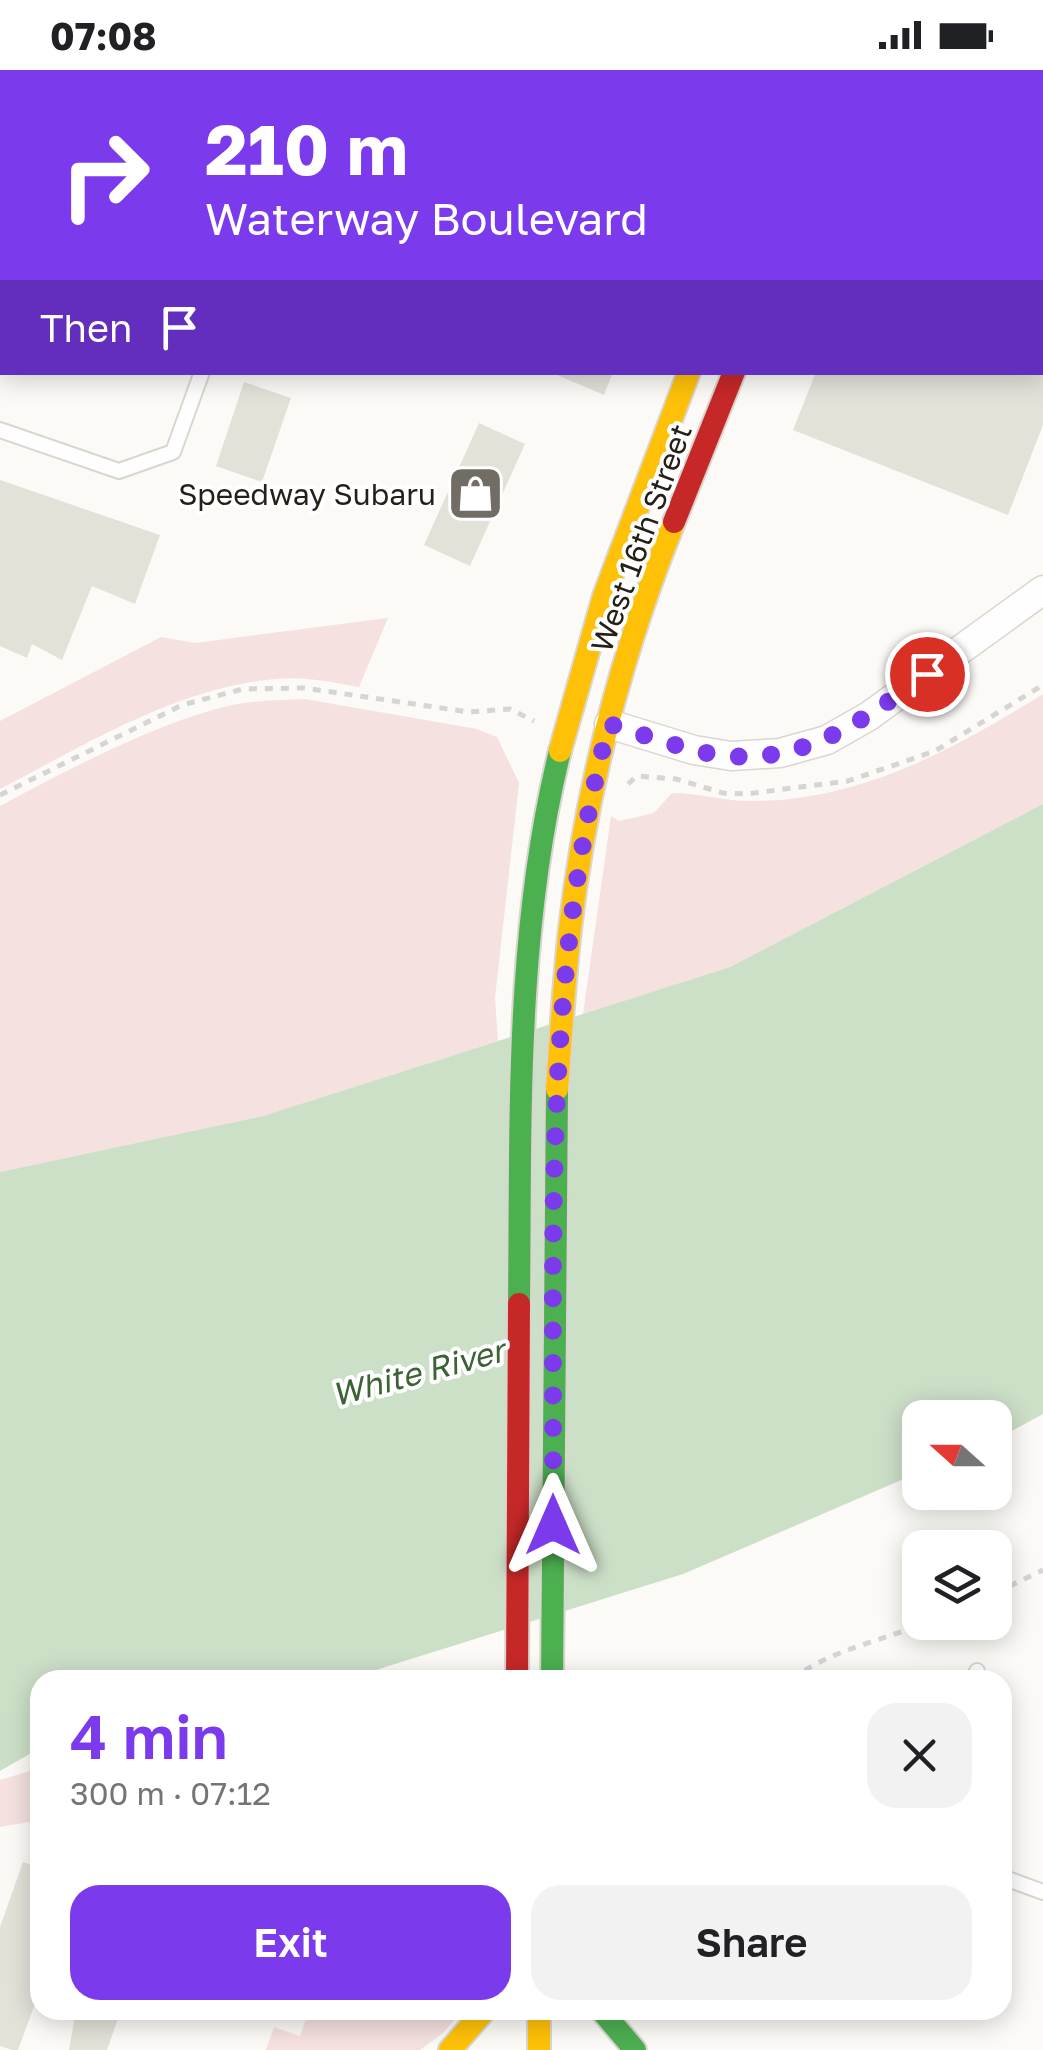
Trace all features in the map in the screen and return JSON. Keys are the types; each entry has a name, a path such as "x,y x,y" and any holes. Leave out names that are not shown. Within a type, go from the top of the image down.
{"main road":[{"name":"West 16th Street","path":"517,1670 522,1097 529,922 571,700 609,574 687,375"},
{"name":"West 16th Street","path":"552,1670 556,1098 570,928 591,799 648,587 733,375"},
{"path":"450,2050 476,2020"},
{"path":"539,2020 539,2050"},
{"path":"610,2020 636,2050"}],"street":[{"path":"609,724 720,755 756,756 803,748 827,740 869,716 1043,590"}],"lane":[{"path":"0,430 118,471 174,452 201,375"},
{"path":"1012,1880 1043,1892"}],"path":[{"path":"0,795 182,705 243,689 304,688 469,712 510,710 543,725"},
{"path":"1012,1585 1043,1570"},
{"path":"810,1670 840,1654 902,1633"}],"shaded area":[{"path":"388,618 359,687 286,678 238,684 202,694 133,720 0,789 0,721 161,637 195,643"},
{"path":"1043,694 1043,804 730,967 583,1014 611,816 619,821 654,813 672,793 739,801 828,793 939,753"},
{"path":"305,699 477,729 497,737 519,783 495,998 498,1041 263,1116 0,1172 0,806 119,746 184,719 243,703"},
{"path":"30,1771 30,1822 0,1827 0,1780"},
{"path":"306,2020 454,2020 420,2050 266,2050 274,2027 300,2036"}],"water":[{"name":"White River","path":"1043,804 1043,1414 1012,1431 1012,1400 902,1400 902,1480 683,1574 376,1670 30,1670 30,1754 0,1771 0,1172 263,1116 730,967"}],"building":[{"path":"557,375 612,375 604,395"},
{"path":"815,375 1043,375 1043,425 1008,515 793,430"},
{"path":"244,382 291,398 262,482 216,466"},
{"name":"Speedway Subaru","path":"479,423 525,444 470,566 424,545"},
{"path":"0,480 160,535 135,604 92,586 62,660 32,644 27,658 0,646"},
{"path":"23,1862 30,1864 30,2017 18,2050 0,2046 0,1927"},
{"path":"74,2020 118,2020 107,2050 69,2050"}],"traffic: fast":[{"path":"519,1304 521,1096 528,957 545,819 560,751"},
{"path":"552,1670 557,1089"},
{"path":"610,2020 635,2050"}],"traffic: slow":[{"path":"560,751 604,596 688,375"},
{"path":"557,1089 570,929 596,773 622,671 674,522"},
{"path":"450,2050 476,2020"},
{"path":"539,2020 539,2050"}],"traffic: jam":[{"path":"674,522 733,375"},
{"path":"517,1670 519,1304"}],"place":[{"name":"Speedway Subaru","path":"475,494"}],"route":[{"path":"553,1525 556,1098 570,928 594,781 609,724 708,753 780,753 837,735 927,674"}]}
